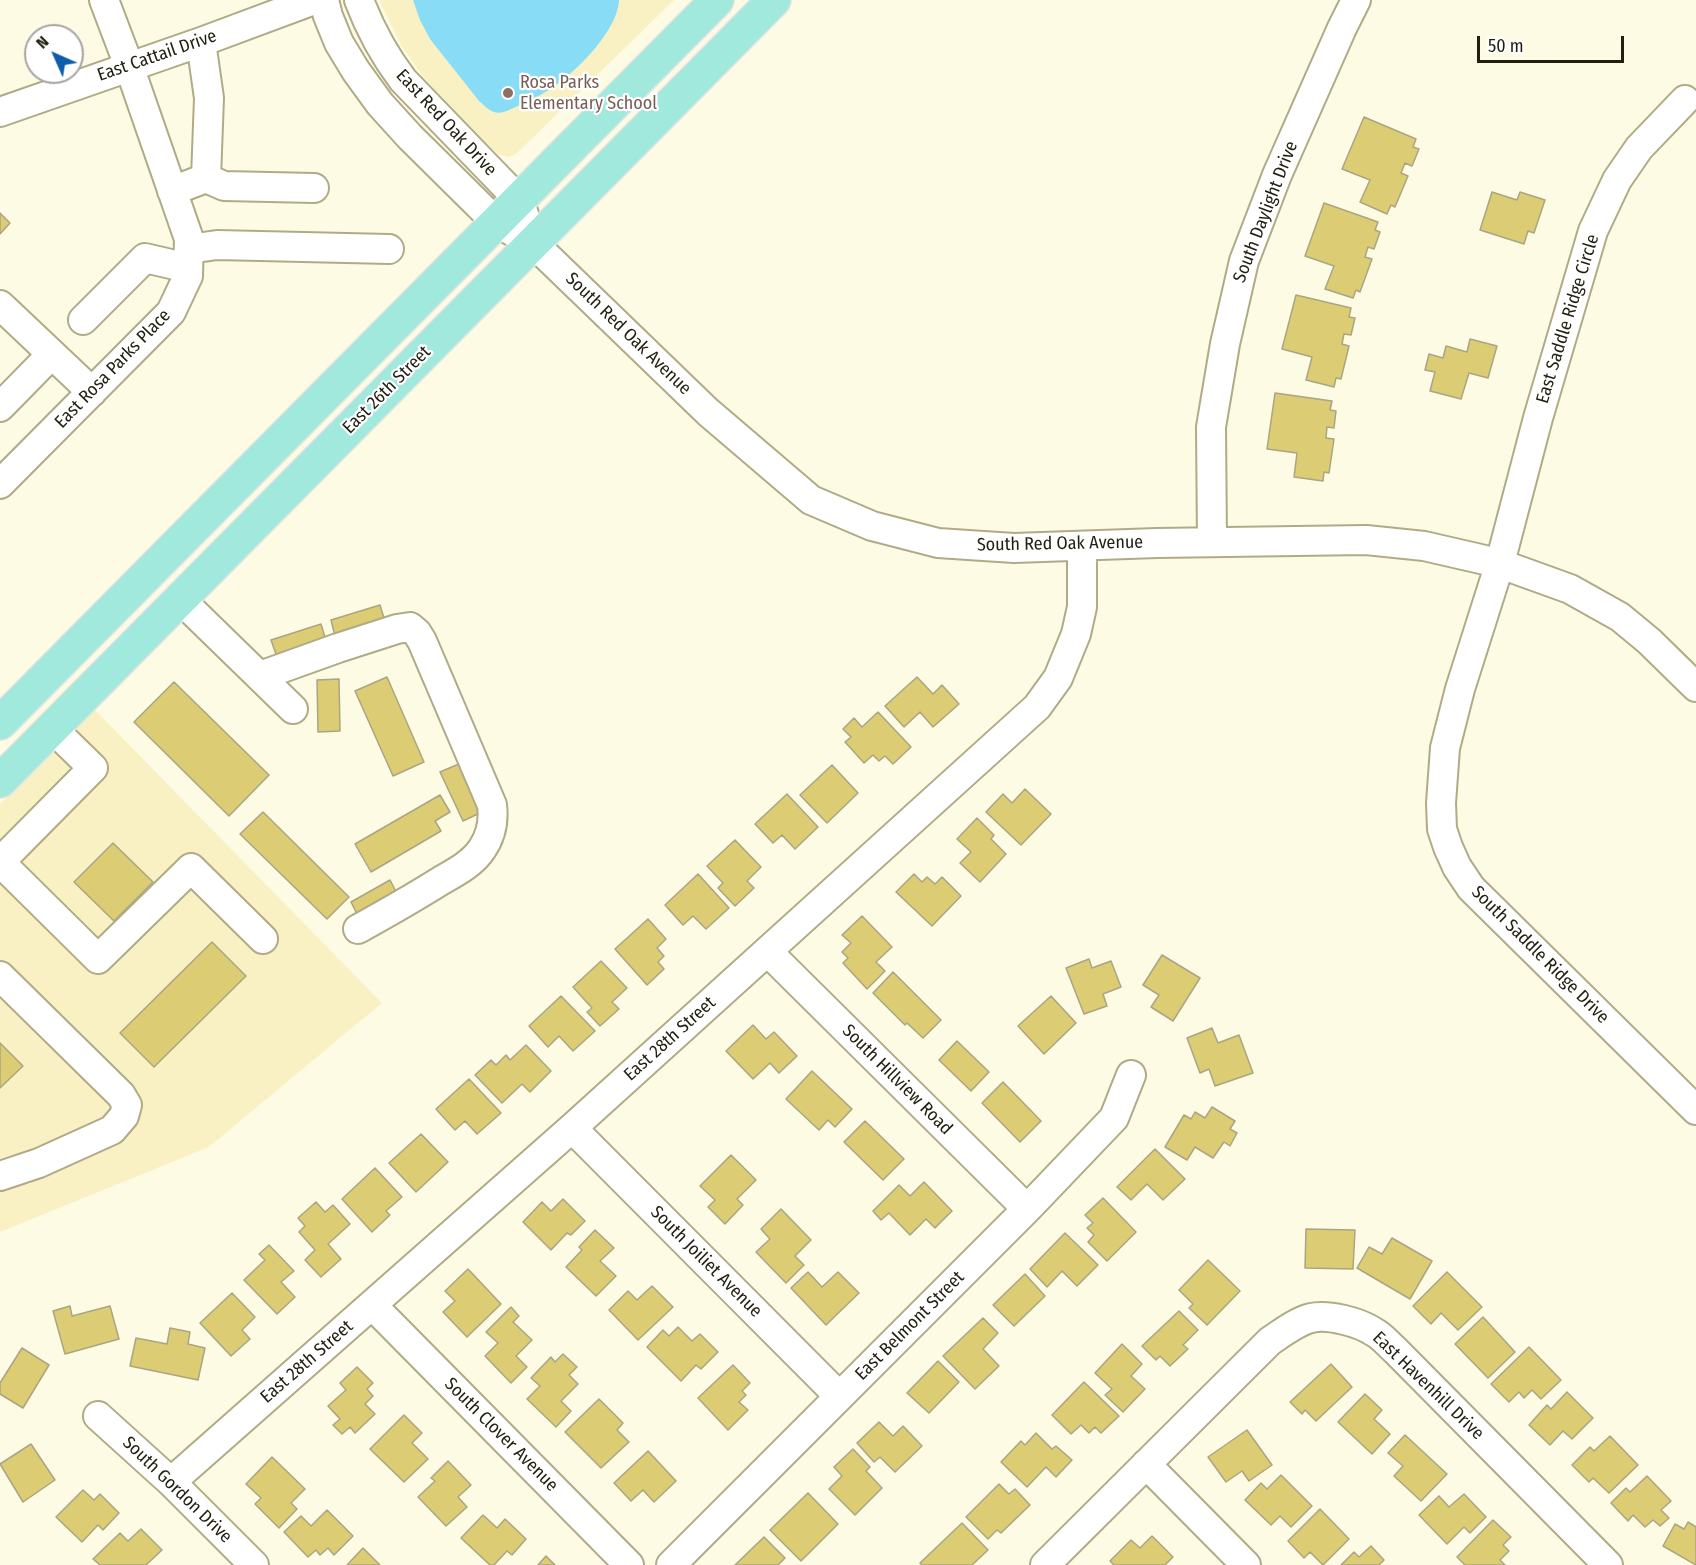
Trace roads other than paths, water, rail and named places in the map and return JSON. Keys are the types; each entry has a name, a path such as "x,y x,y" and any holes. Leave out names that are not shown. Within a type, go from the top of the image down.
{"main road":[{"path":"0,723 717,0"},
{"name":"East 26th Street","path":"0,781 774,0"}],"street":[{"path":"104,0 189,239 188,259"},
{"name":"East Cattail Drive","path":"0,112 314,0"},
{"name":"East Red Oak Drive","path":"324,0 339,43 380,104 410,138 496,222"},
{"name":"East Red Oak Drive","path":"358,0 378,43 403,80 519,200 533,243"},
{"name":"South Daylight Drive","path":"1212,542 1211,426 1227,334 1244,261 1277,175 1356,0"},
{"path":"201,42 209,98 206,178"},
{"name":"East Saddle Ridge Circle","path":"1500,563 1538,418 1593,231 1617,180 1639,148 1685,100"},
{"path":"172,191 206,178 224,186 314,188"},
{"name":"South Red Oak Avenue","path":"496,222 533,243 708,412 811,500 872,526 938,543 1014,548 1366,540 1424,546 1500,563 1570,590 1620,617 1649,641 1696,687"},
{"path":"83,320 145,258 188,259 217,245 388,249"},
{"name":"East Rosa Parks Place","path":"0,484 171,312 188,276 188,259"},
{"path":"0,305 92,392"},
{"path":"0,406 52,354"},
{"name":"East 28th Street","path":"171,1482 572,1128 1037,707 1058,678 1076,634 1082,607 1083,546"},
{"name":"South Saddle Ridge Drive","path":"1500,563 1445,748 1441,803 1442,829 1448,847 1457,867 1471,888 1490,909 1696,1110"},
{"path":"180,599 293,709"},
{"path":"260,676 338,648 410,627 422,641 492,806 494,818 490,834 473,860 420,894 358,929"},
{"path":"52,728 93,768 0,862 98,959 191,868 263,939"},
{"name":"South Hillview Road","path":"768,952 1027,1209"},
{"path":"0,976 121,1095 127,1105 124,1116 112,1130 39,1163 0,1176"},
{"name":"East Belmont Street","path":"671,1565 1027,1209 1114,1118 1131,1075"},
{"name":"South Joiliet Avenue","path":"572,1128 839,1396"},
{"name":"South Clover Avenue","path":"372,1305 629,1565"},
{"name":"East Havenhill Drive","path":"1045,1565 1270,1341 1311,1318 1330,1318 1350,1322 1374,1332 1395,1350 1608,1565"},
{"name":"South Gordon Drive","path":"98,1416 171,1482 254,1565"},
{"path":"1146,1464 1246,1565"}],"water":[{"path":"413,0 619,0 617,11 605,35 576,68 544,93 507,111 497,113 479,101 430,39"}],"place":[{"name":"Rosa Parks Elementary School","path":"508,93"}]}
